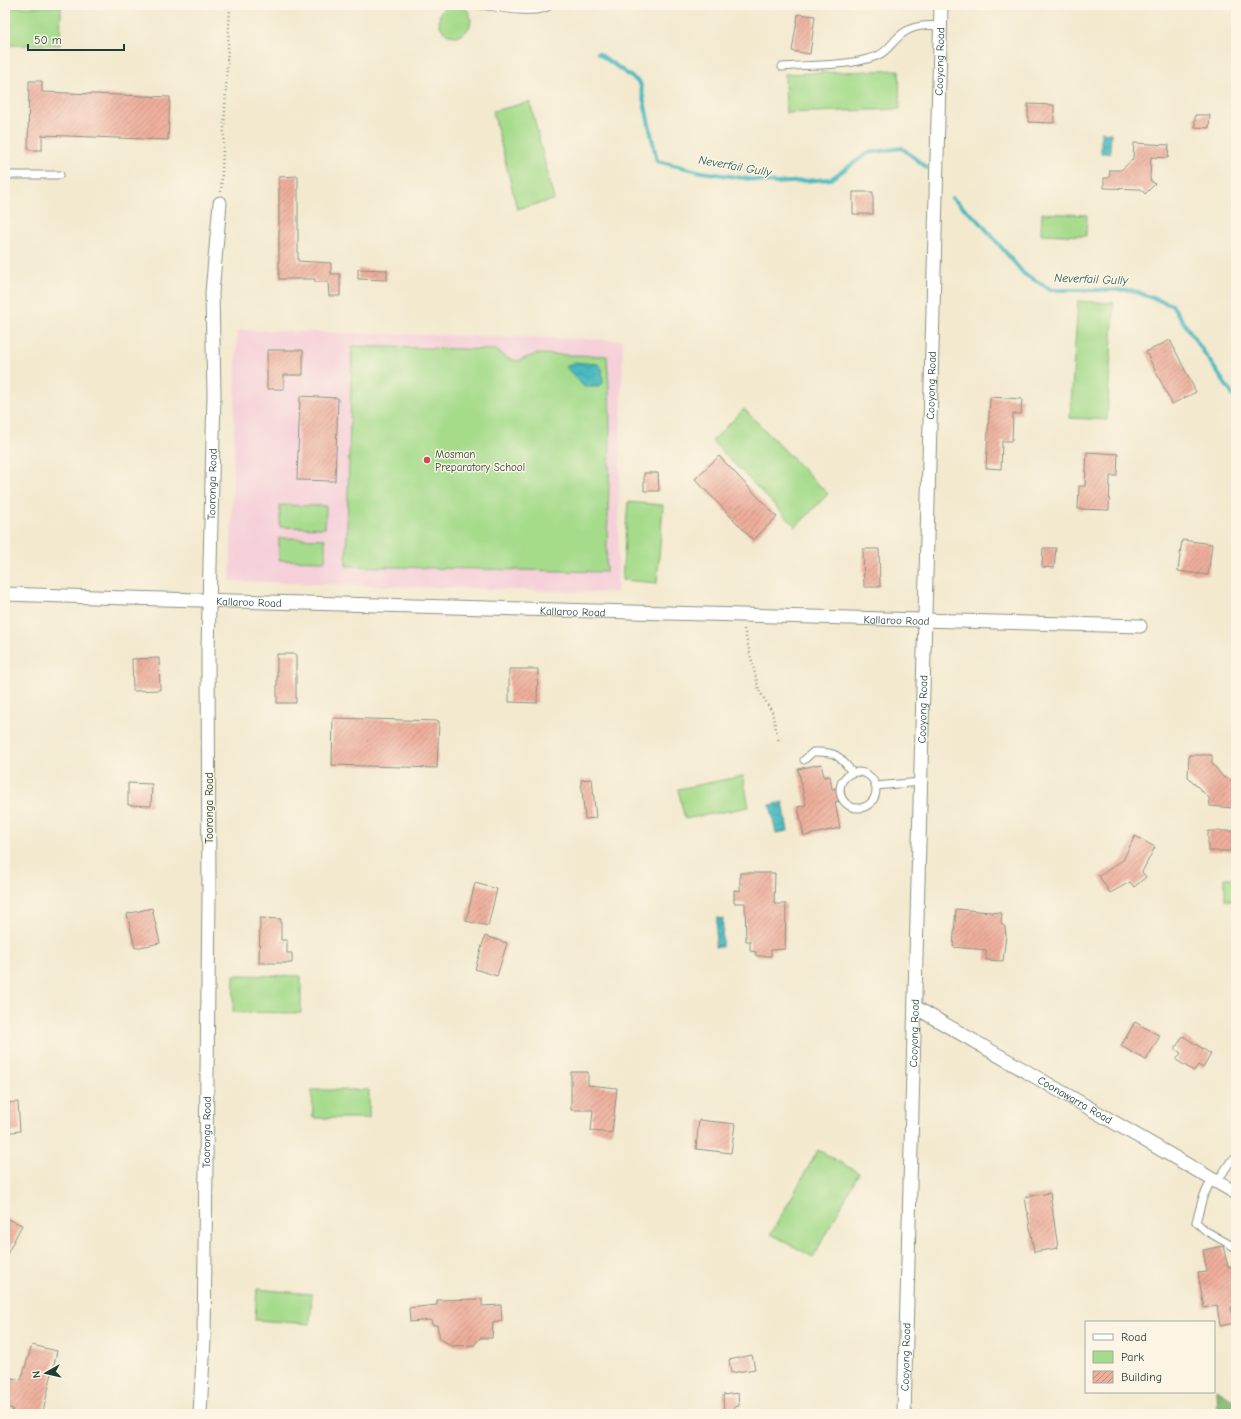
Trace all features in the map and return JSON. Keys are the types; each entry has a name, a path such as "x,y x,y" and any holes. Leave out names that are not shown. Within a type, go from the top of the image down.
{"street":[{"name":"Cooyong Road","path":"904,1414 941,5"},
{"name":"Tooronga Road","path":"200,1414 204,1292 209,897 210,602 214,394 212,293 220,203"},
{"name":"Kallaroo Road","path":"5,594 210,602 407,606 742,617 1140,626"},
{"name":"Coonawarra Road","path":"915,1007 1236,1193"}],"lane":[{"path":"482,5 525,10 547,8 550,5"},
{"path":"782,66 844,63 878,56 891,46 901,34 924,25 940,26"},
{"path":"5,175 60,175"},
{"path":"804,760 812,752 826,751 837,754 852,772"},
{"path":"852,772 862,772 869,775 876,786 875,796 865,806 854,808 848,806 841,798 840,789 844,778 852,772"},
{"path":"876,786 921,782"},
{"path":"1236,1158 1230,1162 1210,1183 1203,1197 1196,1222 1206,1231 1236,1248"}],"path":[{"path":"220,203 230,5"},
{"path":"742,617 759,690 772,712 779,742"}],"shaded area":[{"name":"Mosman Preparatory School","path":"237,330 623,340 617,593 230,581"}],"green space":[{"path":"452,4 458,4 468,11 471,20 470,26 464,33 458,36 452,36 442,29 439,23 439,17 446,7"},
{"path":"5,7 61,7 60,45 5,45"},
{"path":"899,70 900,109 786,113 785,74"},
{"path":"530,102 554,200 517,209 493,111"},
{"path":"1042,213 1087,215 1086,236 1041,234"},
{"path":"1078,301 1114,303 1107,420 1070,418"},
{"path":"352,346 496,350 506,358 518,361 536,354 607,356 610,437 606,572 346,566"},
{"path":"744,409 828,494 796,527 712,441"},
{"path":"628,502 663,505 657,583 622,580"},
{"path":"280,505 326,506 325,528 280,527"},
{"path":"279,538 325,539 325,561 279,560"},
{"path":"743,776 749,807 685,819 678,789"},
{"path":"1225,878 1236,878 1236,900 1225,900"},
{"path":"234,975 301,976 301,1013 233,1012"},
{"path":"312,1090 369,1090 369,1118 313,1118"},
{"path":"818,1150 859,1173 813,1257 771,1234"},
{"path":"257,1289 312,1294 310,1324 255,1320"},
{"path":"1216,1389 1236,1402 1236,1414 1217,1414"}],"water":[{"path":"1101,132 1111,133 1110,153 1101,153"},
{"path":"574,362 598,364 602,368 603,383 599,387 584,387 566,367"},
{"path":"783,802 788,831 776,833 770,805"},
{"path":"717,918 723,919 722,947 715,947"}],"building":[{"path":"798,14 815,16 810,54 792,51"},
{"path":"29,81 42,81 42,92 170,97 168,140 42,135 42,150 28,150"},
{"path":"1028,104 1054,105 1054,123 1028,122"},
{"path":"1195,115 1210,115 1209,128 1195,127"},
{"path":"1134,143 1169,145 1168,158 1151,157 1150,180 1155,184 1145,194 1141,189 1104,188 1104,178 1109,178 1110,170 1121,170 1133,159"},
{"path":"298,176 298,261 331,263 331,274 340,274 340,296 329,296 328,282 315,282 315,279 279,279 279,177"},
{"path":"853,192 873,192 873,214 853,214"},
{"path":"358,269 387,270 387,280 358,279"},
{"path":"1170,340 1196,392 1172,404 1146,352"},
{"path":"267,350 303,350 303,375 284,375 284,389 267,389"},
{"path":"300,396 338,398 335,481 297,480"},
{"path":"990,397 1022,399 1021,414 1013,414 1012,441 1002,441 1001,469 986,468"},
{"path":"1087,452 1118,454 1117,476 1110,476 1109,510 1078,509 1079,486 1085,486"},
{"path":"719,456 777,517 753,540 695,479"},
{"path":"644,473 658,473 659,491 644,491"},
{"path":"1182,540 1212,544 1208,575 1178,571"},
{"path":"1043,548 1056,548 1054,568 1042,567"},
{"path":"863,549 879,549 880,587 864,587"},
{"path":"277,654 296,654 296,703 277,703"},
{"path":"159,658 160,690 133,691 132,659"},
{"path":"509,669 538,669 537,703 509,702"},
{"path":"333,718 439,721 437,768 332,765"},
{"path":"1189,755 1212,755 1212,763 1223,777 1236,783 1235,808 1210,806 1209,798 1188,777"},
{"path":"821,764 824,777 830,776 832,789 843,787 845,800 835,802 840,828 804,836 798,807 806,805 798,769"},
{"path":"592,779 596,818 585,819 581,780"},
{"path":"128,783 152,784 151,806 128,805"},
{"path":"1208,831 1234,831 1234,851 1208,851"},
{"path":"1135,836 1155,847 1142,872 1146,877 1134,887 1130,882 1110,893 1099,876 1123,860"},
{"path":"740,873 775,873 774,904 786,904 785,949 771,950 771,956 756,956 756,952 750,951 750,941 746,941 745,903 734,903 734,890 740,891"},
{"path":"475,883 497,889 488,926 466,921"},
{"path":"152,908 160,943 135,948 127,914"},
{"path":"956,909 1002,913 1001,923 1005,927 1006,935 1003,961 986,960 986,950 953,947"},
{"path":"260,918 281,919 281,940 287,940 287,953 292,953 292,963 259,963"},
{"path":"485,936 507,943 497,976 475,969"},
{"path":"1135,1022 1160,1036 1146,1060 1121,1046"},
{"path":"1183,1036 1211,1054 1203,1068 1198,1065 1194,1071 1176,1060 1181,1053 1175,1049"},
{"path":"571,1072 588,1072 588,1085 617,1088 612,1133 591,1131 593,1110 571,1110"},
{"path":"18,1102 20,1131 5,1133 5,1103"},
{"path":"699,1120 735,1124 731,1153 696,1149"},
{"path":"1050,1193 1058,1248 1034,1252 1025,1197"},
{"path":"5,1218 22,1225 5,1258"},
{"path":"1223,1246 1228,1267 1236,1266 1236,1306 1231,1307 1234,1323 1220,1326 1217,1305 1204,1308 1198,1273 1207,1272 1203,1250"},
{"path":"482,1299 482,1306 501,1305 502,1321 493,1323 492,1338 480,1338 474,1345 453,1346 440,1339 437,1325 432,1325 431,1320 410,1322 409,1308 437,1305 437,1300"},
{"path":"32,1345 57,1351 43,1412 38,1411 37,1414 12,1414 13,1409 7,1407 9,1392 5,1390 8,1377 21,1380"},
{"path":"752,1355 755,1369 731,1373 729,1360"},
{"path":"738,1393 739,1406 734,1407 733,1414 724,1414 723,1395"}],"waterway":[{"name":"Neverfail Gully","path":"598,53 640,83 657,161 702,172 776,183 831,179 868,153 902,148 927,168"},
{"name":"Neverfail Gully","path":"952,198 979,221 1024,274 1052,290 1131,290 1172,305 1236,400"}],"place":[{"name":"Mosman Preparatory School","path":"427,460"}]}
